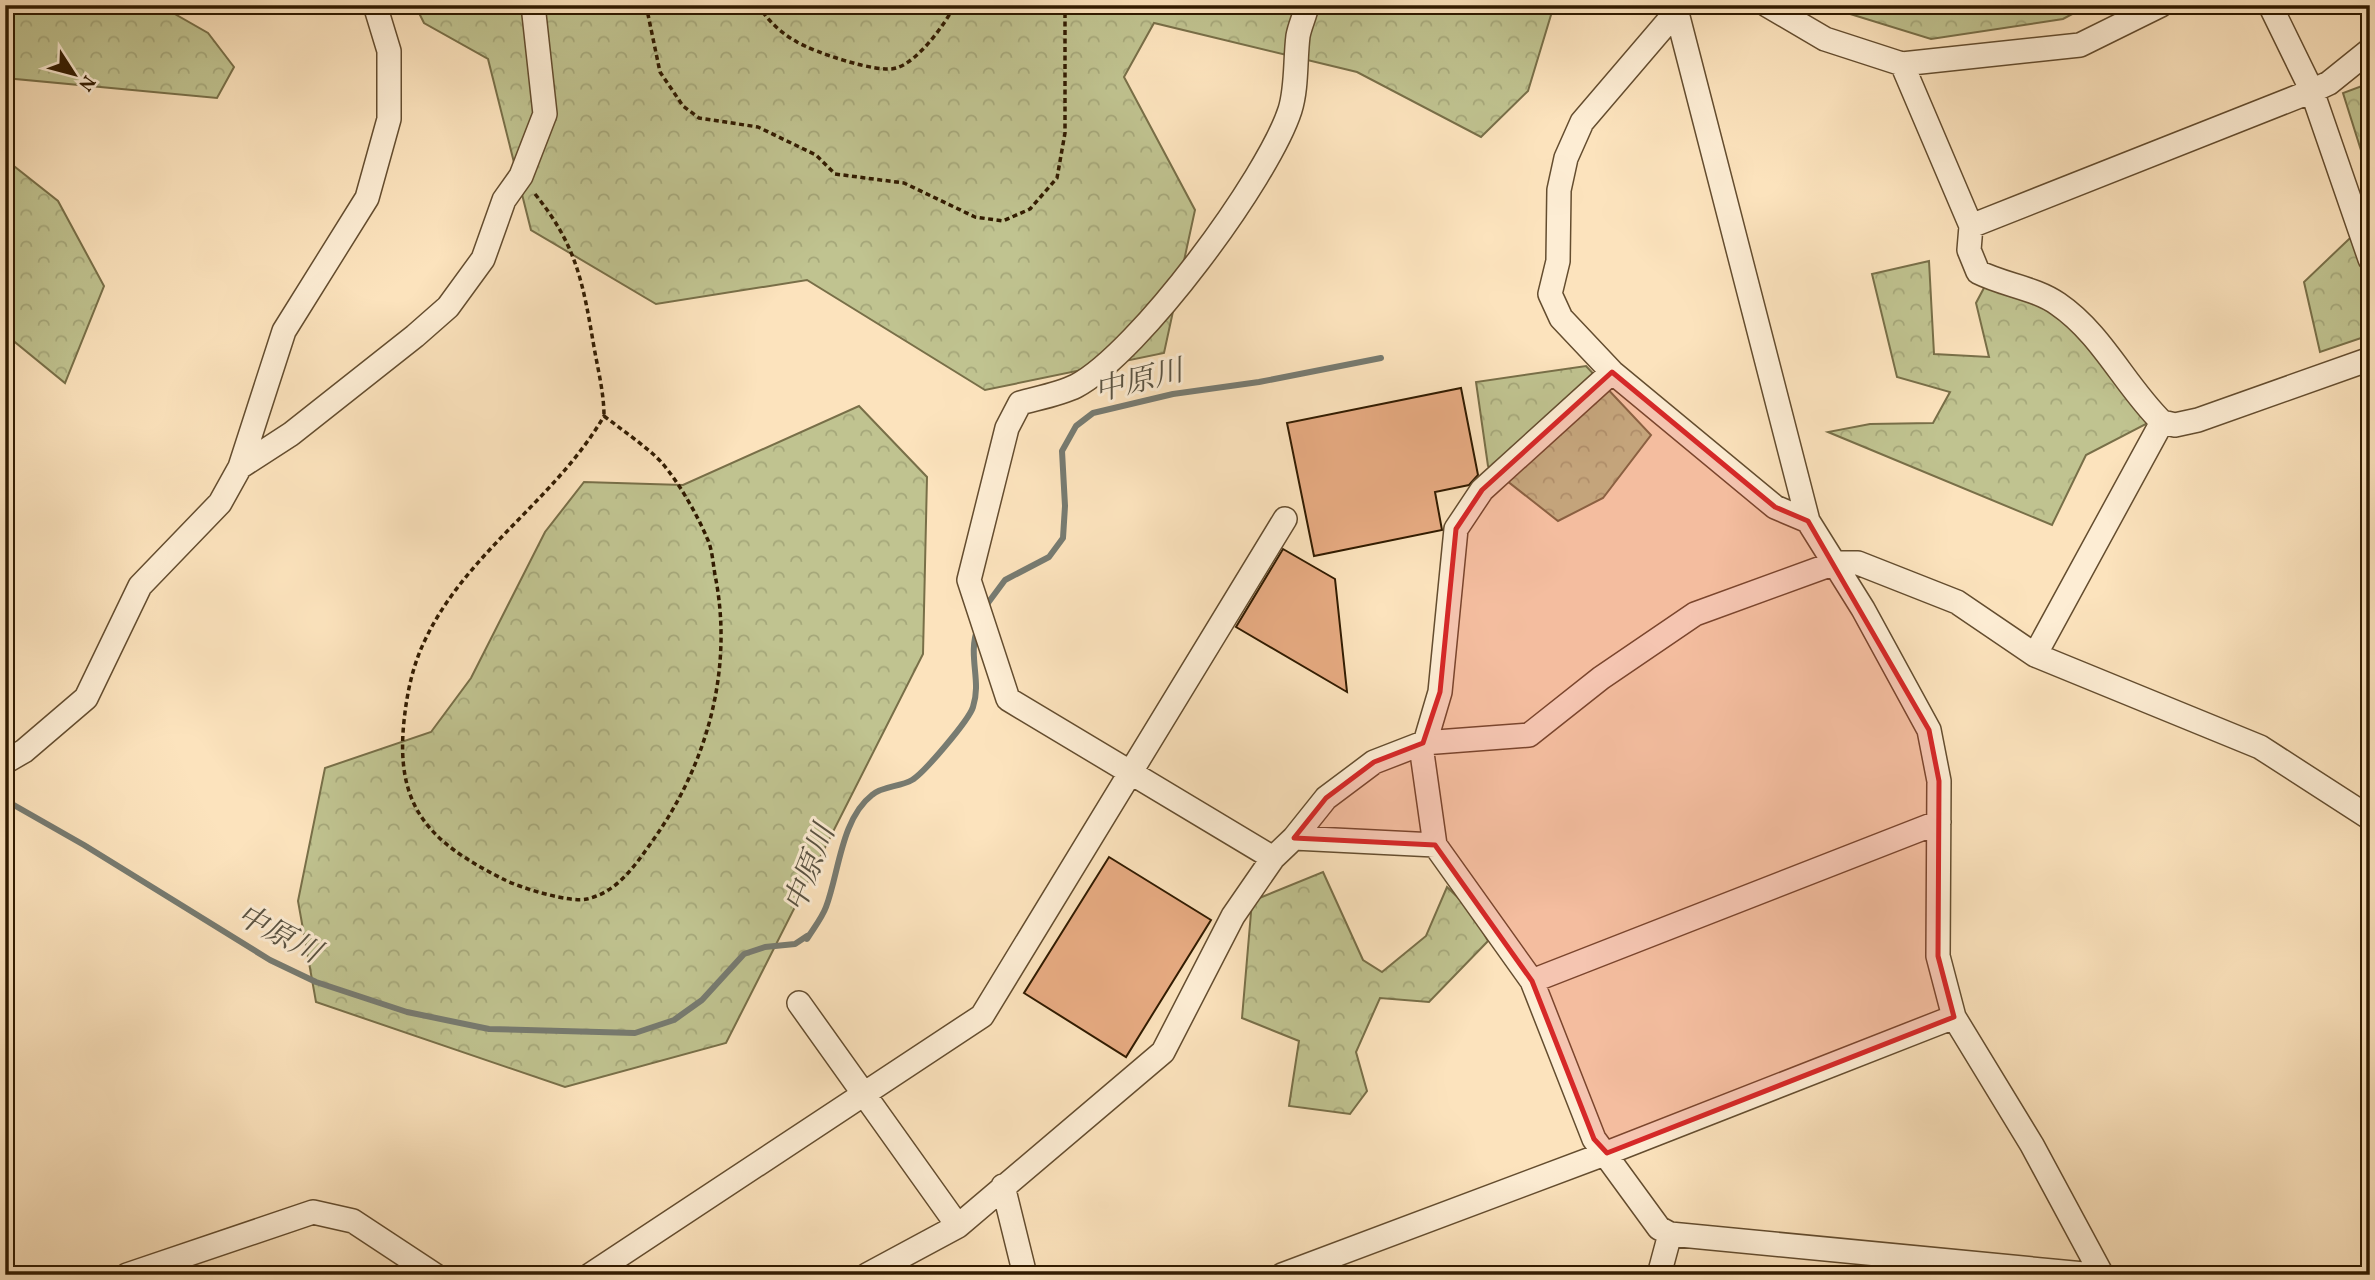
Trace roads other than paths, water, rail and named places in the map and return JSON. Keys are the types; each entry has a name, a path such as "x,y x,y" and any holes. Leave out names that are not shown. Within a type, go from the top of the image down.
{"street":[{"path":"5,762 24,751 86,698 140,586 220,503 240,467 284,331 367,198 389,119 389,51 375,5"},
{"path":"240,467 291,434 448,307 483,259 504,200 521,176 544,114 533,5"},
{"path":"1273,858 1132,770 1009,699 969,580 1007,428 1020,403 1075,387 1107,365 1173,295 1250,186 1280,136 1291,108 1299,32 1307,5"},
{"path":"1768,5 1777,14 1825,39 1902,64 2080,45 2161,5"},
{"path":"2270,5 2312,91 2370,259"},
{"path":"1675,9 1583,122 1566,158 1559,190 1558,261 1550,294 1561,318 1612,372 1774,506 1808,521"},
{"path":"1612,372 1482,491 1455,529 1440,692 1423,743 1435,845 1532,981 1594,1139 1607,1153 1659,1228 1670,1234 2084,1274 2099,1272 2032,1145 1954,1017 1938,956 1939,781 1929,730 1835,563 1808,521 1675,9"},
{"path":"1971,226 2312,91 2329,83 2370,50"},
{"path":"1902,64 1971,226 1969,250 1978,272 2015,288 2041,294 2060,305 2110,356 2162,422 2175,425 2198,420 2370,359"},
{"path":"2035,655 2162,422"},
{"path":"590,1275 982,1016 1285,519"},
{"path":"867,1275 958,1226 1163,1052 1233,916 1273,858 1294,838 1326,797 1374,762 1423,743 1529,735 1601,678 1695,614 1835,563 1858,563 1957,602 2035,655 2260,747 2370,818"},
{"path":"1532,981 1939,822"},
{"path":"1294,838 1435,845"},
{"path":"799,1003 958,1226"},
{"path":"1282,1275 1607,1153 1954,1017"},
{"path":"1003,1186 1026,1275"},
{"path":"127,1275 313,1212 354,1221 435,1275"},
{"path":"1659,1275 1670,1234"}],"waterway":[{"name":"中原川","path":"985,607 1005,580 1049,557 1063,538 1065,506 1062,451 1076,426 1093,413 1173,394 1259,382 1381,358"},
{"name":"中原川","path":"5,800 84,845 270,960 316,982 407,1012 489,1029 635,1033 674,1020 702,1000 744,954 765,947 795,944 807,936 807,939 826,907 847,832 862,805 876,792 912,780 918,775 970,714 976,687 974,648 978,627"}]}
